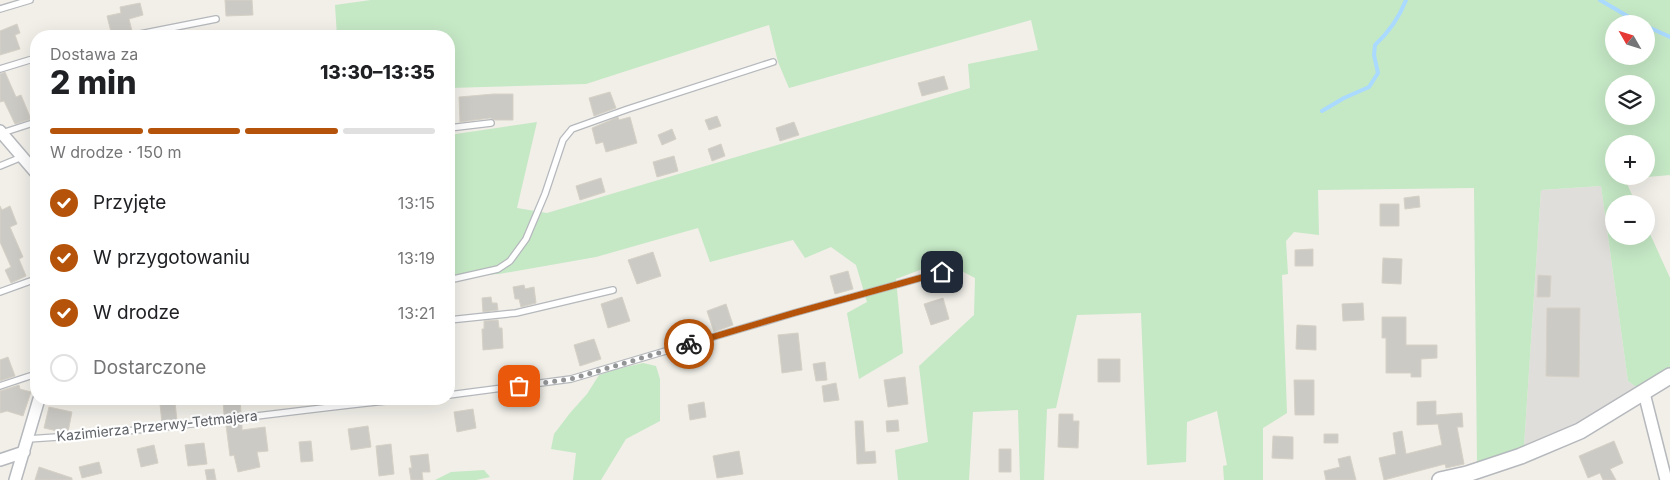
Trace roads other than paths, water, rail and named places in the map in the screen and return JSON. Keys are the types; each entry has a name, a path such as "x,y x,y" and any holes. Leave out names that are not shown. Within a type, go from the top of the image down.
{"street":[{"path":"1,132 30,166"},
{"path":"1440,480 1467,474 1538,448 1580,430 1670,376"},
{"path":"1644,393 1666,480"},
{"path":"15,480 37,405"},
{"path":"0,460 24,452"}],"lane":[{"path":"0,9 30,0"},
{"path":"159,30 216,18"},
{"path":"0,69 30,60"},
{"path":"455,279 498,269 510,261 526,239 545,194 563,140 572,129 773,62"},
{"path":"455,127 491,123"},
{"path":"1,132 30,124"},
{"path":"0,166 22,157"},
{"path":"455,394 571,379 794,313 942,272"},
{"path":"0,292 30,281"},
{"path":"455,319 516,314 613,290"},
{"path":"0,386 30,376"},
{"name":"Kazimierza Przerwy-Tetmajera","path":"28,439 199,423 342,405"}],"waterway":[{"path":"1322,111 1344,98 1369,87 1378,73 1374,55 1375,45 1393,25 1406,0"},
{"path":"1600,0 1626,15"},
{"path":"1655,30 1670,37"}]}
